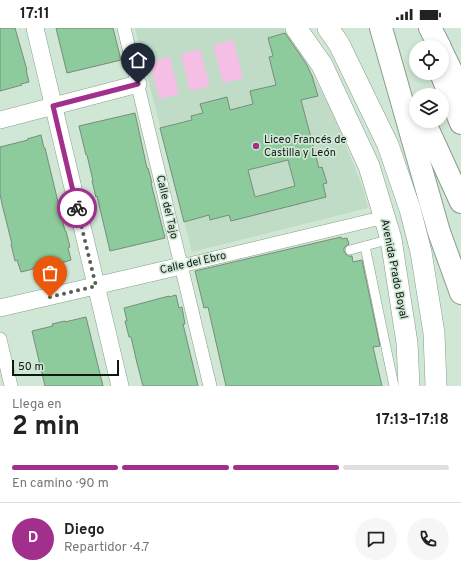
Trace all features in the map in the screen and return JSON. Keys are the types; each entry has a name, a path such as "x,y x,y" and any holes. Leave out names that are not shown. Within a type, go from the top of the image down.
{"highway":[{"path":"381,28 439,232 461,293"},
{"path":"387,28 411,88"},
{"path":"422,28 427,40"},
{"path":"430,28 436,40"},
{"path":"449,66 461,91"},
{"path":"444,80 461,123"},
{"path":"427,128 461,202"},
{"path":"422,175 461,249"}],"street":[{"path":"35,28 120,386"},
{"name":"Calle del Tajo","path":"124,28 210,386"},
{"name":"Avenida Prado Boyal","path":"296,28 322,65 369,166 391,239 407,343 410,386"},
{"path":"328,28 339,44 388,145 410,209 422,252 434,333 436,386"},
{"path":"0,120 138,84"},
{"name":"Calle del Ebro","path":"0,308 385,217"},
{"path":"0,339 11,386"}],"lane":[{"path":"350,250 391,239"},
{"path":"365,246 394,386"}],"shaded area":[{"name":"Liceo Francés de Castilla y León","path":"135,28 284,28 303,56 331,110 363,188 368,208 192,252"},
{"path":"233,40 243,78 223,83 213,45"},
{"path":"200,49 210,86 190,91 181,54"},
{"path":"170,57 179,94 159,99 150,62"}],"building":[{"path":"0,28 15,28 29,82 0,91"},
{"path":"56,28 113,28 121,60 67,73"},
{"path":"285,33 307,65 312,76 318,96 301,100 319,168 322,167 327,183 323,184 326,197 231,221 229,215 210,220 209,215 184,222 160,128 192,120 191,116 203,113 200,104 227,97 230,110 253,104 250,91 276,85 269,57 273,56 268,38","holes":["288,160 295,186 255,197 248,170"]},
{"path":"135,113 165,238 110,251 79,126"},
{"path":"41,135 70,247 68,248 71,260 58,264 57,262 21,272 17,260 15,261 0,194 0,147"},
{"path":"341,237 342,239 347,238 349,244 344,248 344,251 348,256 352,256 353,262 362,260 380,346 373,347 382,386 226,386 208,307 204,308 195,271"},
{"path":"176,295 179,308 182,307 185,324 183,324 198,386 143,386 131,337 129,337 125,321 127,321 124,308"},
{"path":"86,317 103,386 45,386 32,331 53,326 52,324"}],"way so far":[{"path":"50,297 96,286 77,208"}],"place":[{"name":"Liceo Francés de Castilla y León","path":"256,146"}],"route":[{"path":"77,208 53,106 138,84"}]}
